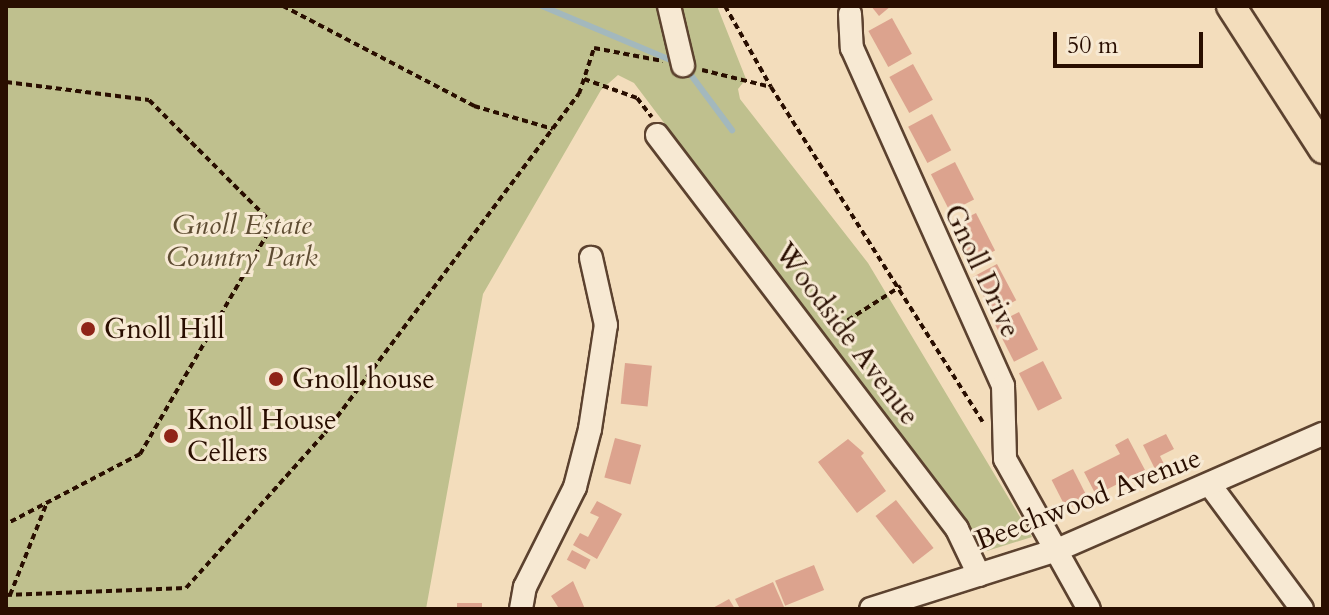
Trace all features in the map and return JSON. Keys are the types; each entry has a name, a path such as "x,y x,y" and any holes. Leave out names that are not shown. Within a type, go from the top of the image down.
{"main road":[{"path":"1231,6 1323,149"}],"street":[{"path":"669,6 683,65"},
{"name":"Gnoll Drive","path":"850,14 852,48 1003,386 1005,459 1089,609"},
{"name":"Woodside Avenue","path":"657,135 957,529 979,575"},
{"path":"521,609 525,587 575,487 606,325 591,258"},
{"name":"Beechwood Avenue","path":"871,609 1057,550 1323,434"},
{"path":"1210,485 1302,609"}],"path":[{"path":"283,6 474,106 553,129"},
{"path":"725,6 771,87 901,285 1005,459"},
{"path":"47,503 8,595 186,588 325,433 553,129 584,79 594,48 683,65 771,87"},
{"path":"584,79 637,98 649,108 657,135"},
{"path":"6,82 149,100 273,224 140,454 6,524"},
{"path":"816,341 901,285"}],"green space":[{"name":"Gnoll Estate Country Park","path":"6,6 717,6 746,79 738,89 740,99 868,263 1032,537 987,551 634,83 618,75 601,90 483,294 426,609 6,609"}],"building":[{"path":"871,6 891,6 879,16"},
{"path":"892,18 912,54 888,67 868,31"},
{"path":"913,64 933,100 909,113 889,77"},
{"path":"932,114 951,150 927,163 908,127"},
{"path":"955,162 974,199 950,212 931,174"},
{"path":"976,213 995,250 971,263 952,225"},
{"path":"997,264 1016,300 992,313 973,277"},
{"path":"1019,312 1038,349 1014,362 995,324"},
{"path":"1043,361 1062,398 1038,411 1019,373"},
{"path":"625,363 652,366 648,407 621,404"},
{"path":"1166,434 1174,449 1160,456 1165,466 1156,471 1143,445"},
{"path":"615,438 641,445 630,485 604,478"},
{"path":"1128,438 1145,470 1096,495 1084,472 1120,454 1115,445"},
{"path":"848,439 864,453 861,456 886,491 857,513 818,462"},
{"path":"1073,469 1088,498 1067,509 1052,480"},
{"path":"896,500 934,548 913,564 876,516"},
{"path":"597,501 622,514 597,559 573,545 580,533 588,537 599,517 590,513"},
{"path":"572,550 591,560 585,570 567,560"},
{"path":"814,565 824,590 785,606 775,581"},
{"path":"573,581 585,609 554,609 558,607 551,596"},
{"path":"773,582 784,607 740,609 735,599"},
{"path":"729,599 735,609 711,609"},
{"path":"457,603 482,603 482,609 457,609"}],"waterway":[{"path":"542,6 675,62"},
{"path":"685,67 732,130"}],"place":[{"name":"Gnoll Hill","path":"88,329"},
{"name":"Gnoll house","path":"276,379"},
{"name":"Knoll House Cellers","path":"171,436"}]}
